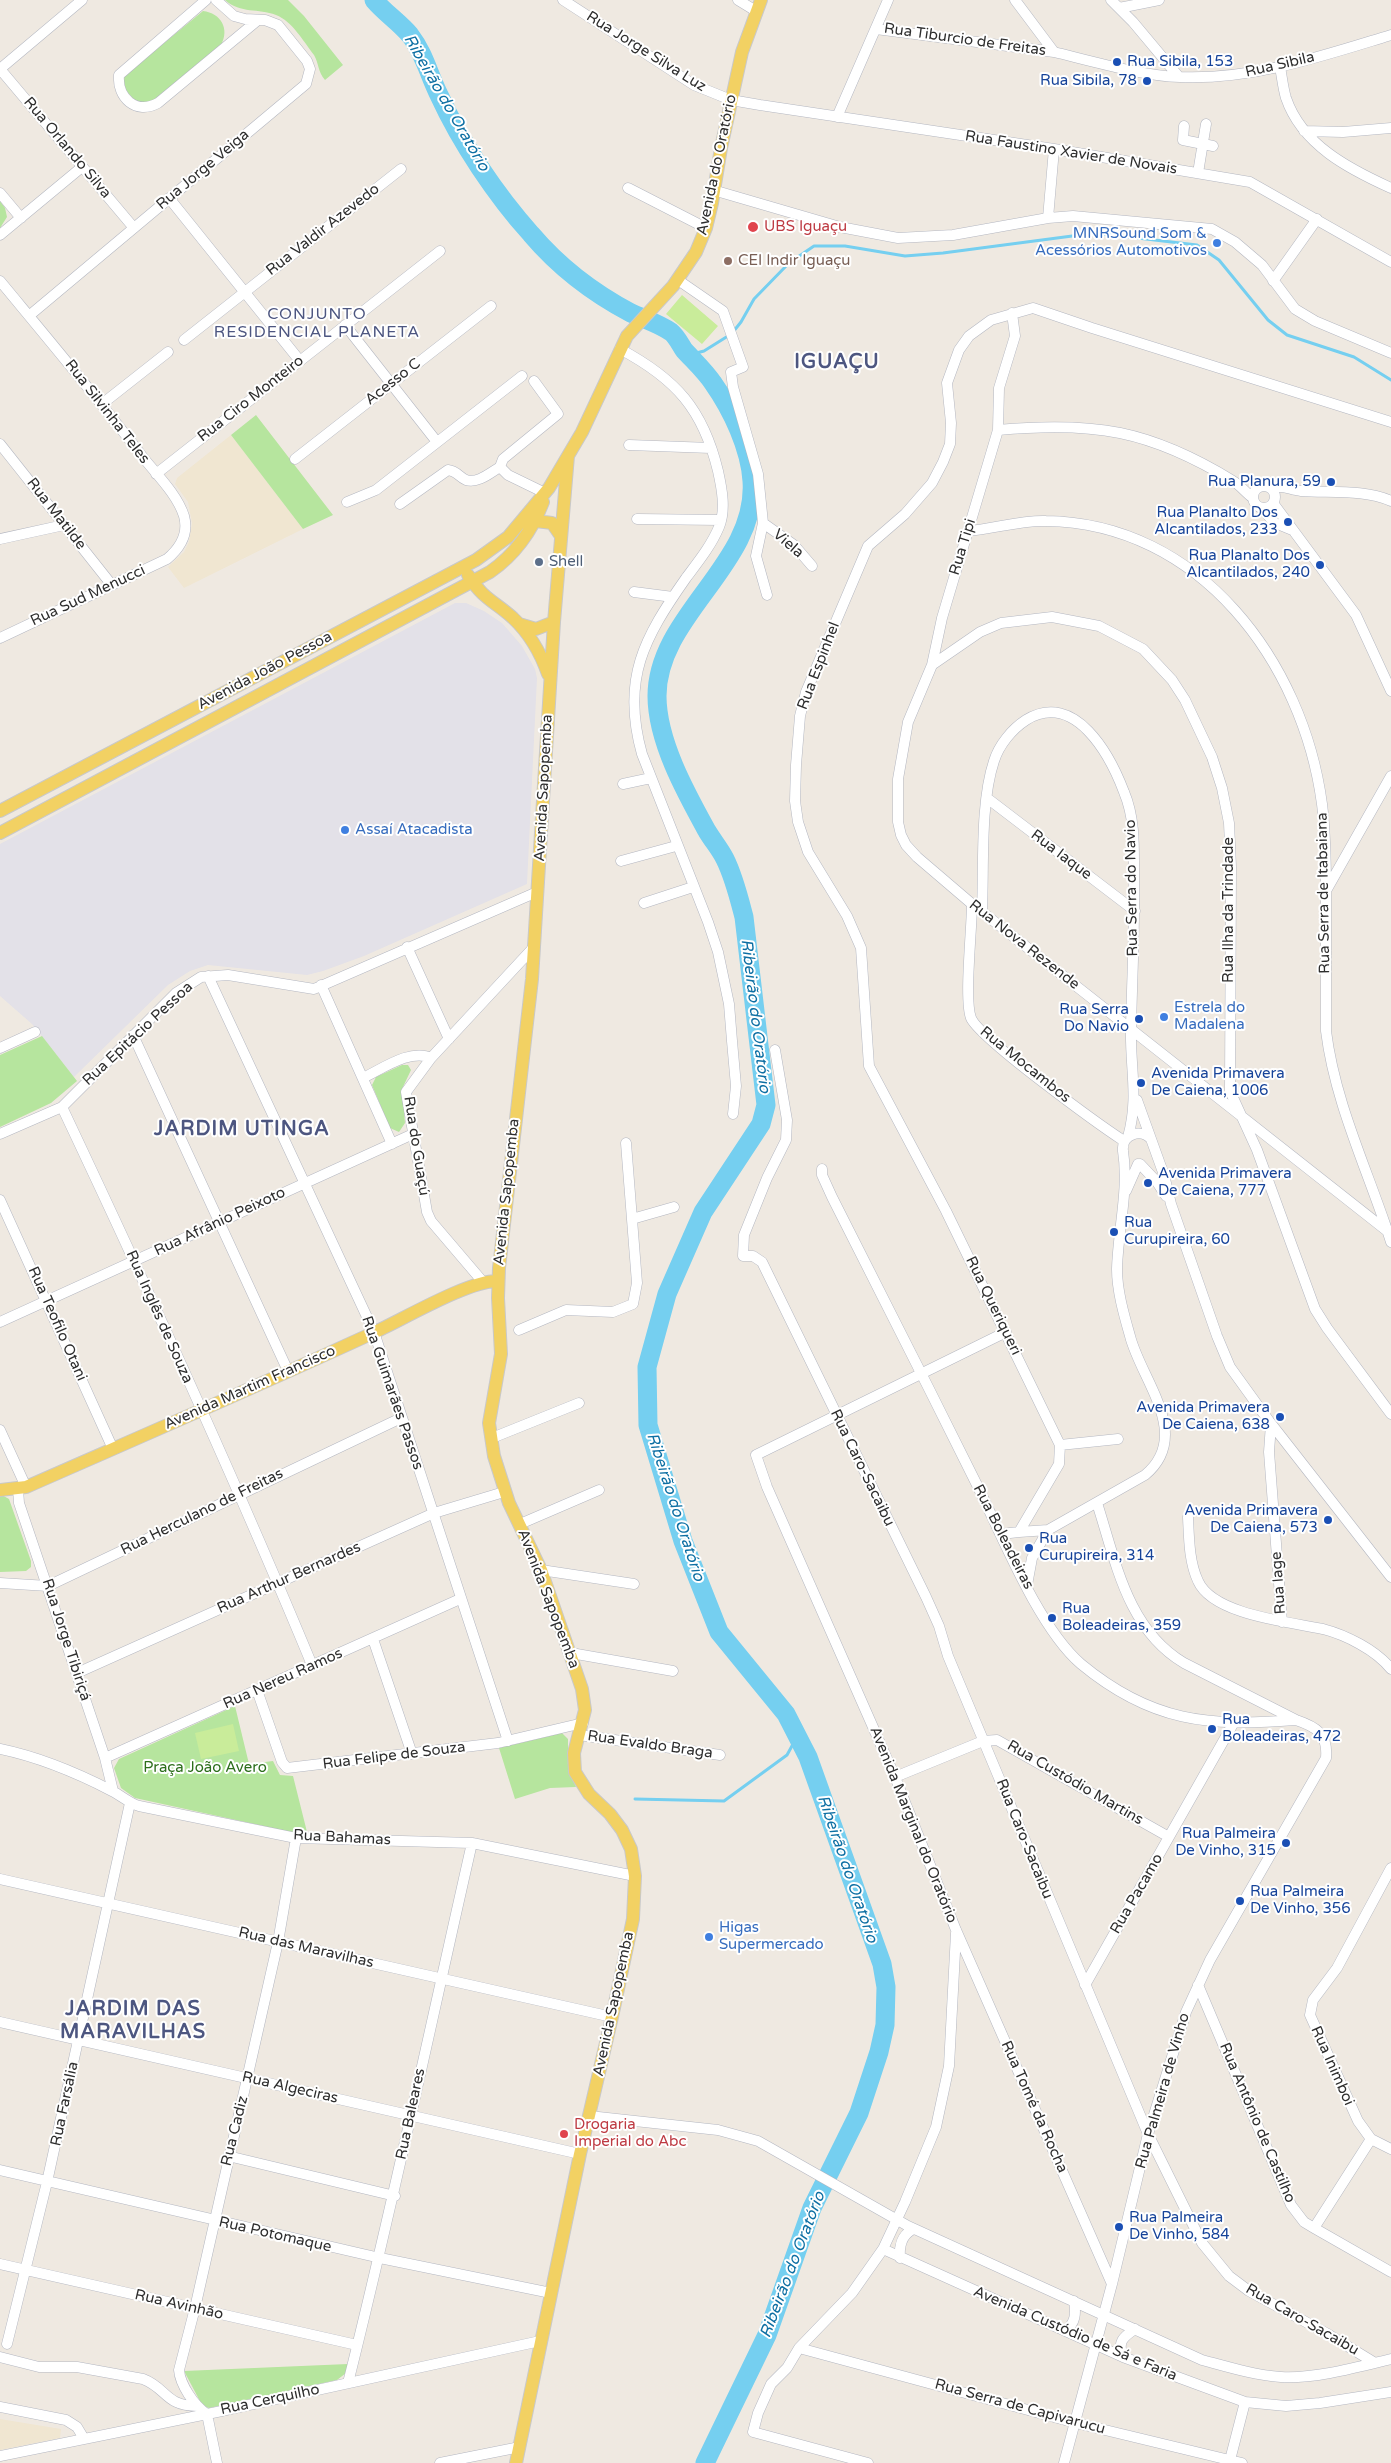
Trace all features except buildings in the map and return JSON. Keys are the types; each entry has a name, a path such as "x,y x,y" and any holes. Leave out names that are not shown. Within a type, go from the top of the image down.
{"main road":[{"name":"Avenida do Oratório","path":"523,520 547,491 568,456 627,336 676,283 696,252 706,228 730,100 742,52 759,6"},
{"name":"Avenida Sapopemba","path":"516,2463 580,2154 633,1919 635,1876 631,1849 622,1830 610,1814 590,1794 575,1772 574,1753 581,1729 585,1704 571,1653 541,1570 504,1492 492,1438 490,1410 501,1354 498,1281 524,1030 532,978 550,679 568,456"},
{"name":"Avenida João Pessoa","path":"0,833 472,582 507,560 525,539 536,519 547,491"},
{"path":"523,520 536,519 552,523 562,536"},
{"name":"Avenida João Pessoa","path":"0,812 476,560 501,543 523,520"},
{"path":"476,560 467,570 472,582 488,601"},
{"path":"453,592 471,593 488,601 519,624 536,629 554,622"},
{"name":"Avenida Sapopemba","path":"519,624 538,651 550,679"},
{"name":"Avenida Martim Francisco","path":"0,1490 22,1488 201,1411 483,1282 498,1281"}],"street":[{"path":"0,69 82,0"},
{"path":"206,0 119,74 118,83 122,94 132,104 144,108 158,103 258,20"},
{"name":"Rua Jorge Veiga","path":"30,315 306,84 310,76 307,60 278,26 272,22 234,16 216,0"},
{"name":"Rua Jorge Silva Luz","path":"563,0 694,85 730,100"},
{"path":"738,0 759,6"},
{"path":"837,117 888,0"},
{"path":"1015,0 1054,52"},
{"path":"1111,0 1178,78"},
{"path":"1119,8 1158,0"},
{"name":"Rua Tiburcio de Freitas","path":"876,29 1054,52"},
{"name":"Rua Sibila","path":"1054,52 1178,78 1235,75 1280,67 1391,36"},
{"path":"1280,67 1286,98 1304,130 1342,164 1391,188"},
{"name":"Rua Orlando Silva","path":"0,69 134,228"},
{"name":"Rua Faustino Xavier de Novais","path":"730,100 1054,149 1250,182 1391,262"},
{"path":"1198,173 1208,145 1206,124"},
{"path":"1184,126 1183,140 1208,145"},
{"path":"1304,130 1343,132 1391,128"},
{"path":"1048,218 1054,149"},
{"path":"0,235 82,167"},
{"name":"Rua Valdir Azevedo","path":"184,340 401,169"},
{"path":"628,188 706,228"},
{"path":"713,190 840,227 898,238 988,230 1048,218 1083,217 1212,229 1235,242 1262,266 1288,304 1305,316 1391,353"},
{"path":"0,193 21,218"},
{"path":"169,198 300,361"},
{"path":"1273,280 1317,220"},
{"name":"Rua Ciro Monteiro","path":"156,474 440,251"},
{"name":"Rua Silvinha Teles","path":"0,281 102,404 175,500 184,516 184,538 174,553"},
{"path":"676,283 723,311 743,367 731,372 733,387 758,474 763,523 756,556 767,595"},
{"name":"Acesso C","path":"295,459 491,306"},
{"path":"1012,313 1033,308 1047,311 1092,328 1391,422"},
{"name":"Rua Tipi","path":"932,665 942,618 998,430 999,388 1014,336 1012,313"},
{"name":"Rua Espinhel","path":"869,1066 861,948 848,916 823,877 802,837 795,801 800,716 806,692 868,546 905,514 932,483 943,462 950,444 951,424 947,383 958,350 968,336 982,326 1012,313"},
{"path":"345,325 437,442"},
{"path":"620,349 669,382 689,402 703,425 721,487 721,520 713,540 673,597 645,645 636,674 636,735 675,842 712,935 729,1004 736,1086 733,1114"},
{"path":"102,404 168,352"},
{"path":"347,502 376,490 522,376"},
{"path":"400,504 448,470 454,470 466,480 477,480 500,467 503,458 558,414 534,381"},
{"path":"998,430 1065,425 1111,430 1142,437 1168,447 1234,482 1275,523 1292,530"},
{"name":"Rua Matilde","path":"0,444 111,584"},
{"path":"629,445 711,448"},
{"path":"500,467 508,475 547,491"},
{"path":"1234,482 1266,487 1275,494 1274,502 1292,530 1356,615 1391,691"},
{"path":"1252,498 1254,490 1278,486 1295,490 1382,497 1391,501"},
{"path":"1261,508 1268,508 1274,502 1295,490"},
{"path":"636,519 721,520"},
{"name":"Rua Serra de Itabaiana","path":"968,531 1047,521 1089,525 1141,540 1196,572 1240,614 1259,640 1294,705 1306,737 1322,804 1327,868 1326,1031 1329,1056 1345,1112 1391,1242"},
{"name":"Viela","path":"763,523 794,545 812,566"},
{"path":"0,539 64,525"},
{"name":"Rua Sud Menucci","path":"0,638 161,562 174,553"},
{"path":"634,592 673,597"},
{"name":"Rua Ilha da Trindade","path":"932,665 980,632 1001,623 1052,617 1099,626 1143,650 1174,683 1195,717 1212,757 1222,788 1229,823 1231,867 1230,1091 1256,1150 1315,1309 1391,1414"},
{"name":"Rua Nova Rezende","path":"932,665 914,707 903,744 898,779 898,822 901,835 917,857 972,904 1389,1232"},
{"name":"Rua Serra do Navio","path":"982,911 987,798 995,759 1008,737 1020,724 1032,717 1055,712 1082,724 1095,738 1110,760 1129,806 1133,824 1135,911 1131,1029 1135,1094"},
{"path":"1326,892 1391,776"},
{"path":"623,784 651,778"},
{"name":"Rua Iaque","path":"987,798 1135,911"},
{"path":"621,861 675,842"},
{"path":"644,903 694,887"},
{"name":"Rua Epitácio Pessoa","path":"0,1134 62,1107 184,986 208,976 228,976 314,989 537,892"},
{"name":"Rua Mocambos","path":"972,904 969,1007 975,1025 1060,1094 1126,1139"},
{"path":"407,947 449,1039"},
{"name":"Rua do Guaçú","path":"483,1282 429,1217 406,1092 431,1058 534,947"},
{"name":"Rua Guimarães Passos","path":"208,976 374,1332 434,1513 460,1600 508,1741"},
{"path":"321,985 392,1144"},
{"path":"0,1048 35,1032"},
{"path":"133,1035 288,1371"},
{"name":"Rua Caro-Sacaibu","path":"775,1050 787,1130 783,1149 763,1188 744,1235 743,1256 753,1256 762,1262 926,1597 983,1741 1148,2134 1202,2243 1229,2276 1260,2298 1326,2332 1375,2363"},
{"path":"363,1078 411,1056 422,1054 431,1058"},
{"name":"Rua Queriqueri","path":"869,1066 946,1211 1060,1445"},
{"path":"1000,1534 1048,1530 1145,1475 1156,1466 1164,1445 1161,1406 1139,1363 1121,1300 1117,1270 1124,1197 1124,1154 1126,1139 1135,1109 1135,1094"},
{"path":"1135,1094 1153,1142 1170,1204 1230,1367 1271,1424 1391,1577"},
{"name":"Rua Inglês de Souza","path":"62,1107 135,1261 278,1583 312,1666"},
{"path":"1126,1139 1138,1133 1145,1134 1153,1142"},
{"name":"Rua Afrânio Peixoto","path":"0,1322 413,1134"},
{"path":"1124,1197 1139,1164 1151,1158 1153,1142"},
{"path":"519,1330 566,1310 613,1312 631,1307 635,1301 637,1283 626,1143"},
{"path":"1124,1154 1129,1161 1139,1164 1157,1182 1170,1204"},
{"name":"Rua Boleadeiras","path":"822,1169 822,1175 832,1197 922,1374 1000,1534 1059,1640 1076,1659 1092,1672 1144,1704 1168,1715 1191,1720 1233,1724 1296,1720"},
{"name":"Rua Teofilo Otani","path":"0,1200 113,1449"},
{"path":"632,1218 674,1207"},
{"path":"837,1417 1006,1332"},
{"path":"492,1438 579,1403"},
{"name":"Avenida Marginal do Oratório","path":"837,1417 756,1455 767,1488 825,1614 895,1777 956,1930 953,2034 950,2066 936,2127 883,2249 852,2293 798,2348 787,2368 770,2386 758,2413 755,2433 868,2463"},
{"name":"Rua Herculano de Freitas","path":"0,1583 48,1586 401,1418"},
{"name":"Rua Iage","path":"1271,1424 1269,1452 1282,1622"},
{"name":"Rua Jorge Tibiriçá","path":"0,1430 22,1488 19,1503 105,1758 113,1791"},
{"path":"1019,1532 1059,1464 1060,1445 1118,1439"},
{"path":"520,1524 600,1490"},
{"name":"Rua Arthur Bernardes","path":"77,1673 434,1513 504,1492"},
{"name":"Rua Palmeira de Vinho","path":"1064,2463 1112,2284 1148,2134 1177,2038 1198,1985 1326,1758 1326,1743 1314,1726 1296,1720 1184,1663 1170,1655 1153,1638 1136,1615 1125,1594 1097,1503"},
{"path":"1188,1517 1193,1564 1202,1588 1234,1608 1282,1622 1324,1630 1348,1639 1379,1657 1391,1669"},
{"path":"1027,1585 1032,1558 1048,1530"},
{"path":"541,1570 634,1584"},
{"name":"Rua Nereu Ramos","path":"105,1758 460,1600"},
{"path":"373,1638 412,1754"},
{"path":"571,1653 673,1671"},
{"name":"Rua Felipe de Souza","path":"258,1690 282,1762 287,1768 412,1754 581,1729"},
{"name":"Rua Pacamo","path":"1085,1985 1233,1724"},
{"name":"Rua Evaldo Braga","path":"581,1729 720,1755"},
{"name":"Rua Custódio Martins","path":"895,1777 983,1741 997,1740 1009,1745 1169,1837"},
{"name":"Rua Bahamas","path":"0,1749 43,1760 113,1791 130,1803 296,1838 472,1843 635,1876"},
{"name":"Rua Farsália","path":"7,2344 47,2182 130,1803"},
{"name":"Rua Cadiz","path":"206,2414 197,2406 181,2380 179,2370 215,2222 228,2156 248,2079 278,1942 296,1838"},
{"name":"Rua Baleares","path":"348,2383 380,2258 410,2115 472,1843"},
{"name":"Rua Inimboi","path":"1391,1868 1336,1968 1313,2000 1310,2009 1312,2022 1351,2108 1371,2138 1391,2149"},
{"name":"Rua das Maravilhas","path":"0,1879 612,2017"},
{"name":"Rua Tomé da Rocha","path":"956,1930 1112,2284"},
{"name":"Rua Antônio de Castilho","path":"1198,1985 1285,2195 1298,2216 1314,2228 1391,2272"},
{"name":"Rua Algeciras","path":"0,2022 580,2154"},
{"name":"Avenida Custódio de Sá e Faria","path":"589,2116 718,2130 742,2135 783,2154 914,2229 1202,2360 1244,2371 1282,2377 1319,2374 1391,2359"},
{"path":"1314,2228 1371,2138"},
{"path":"228,2156 394,2196"},
{"name":"Rua Potomaque","path":"0,2170 215,2222 551,2293"},
{"path":"900,2258 904,2237 914,2229"},
{"name":"Avenida Custódio de Sá e Faria","path":"883,2249 1123,2357 1245,2402 1286,2406 1320,2403 1391,2392"},
{"name":"Rua Avinhão","path":"0,2264 358,2345"},
{"path":"1065,2330 1072,2324 1075,2316 1074,2301"},
{"path":"1123,2357 1119,2347 1121,2340 1136,2329"},
{"name":"Rua Cerquilho","path":"0,2456 206,2414 540,2341"},
{"name":"Rua Serra de Capivarucu","path":"798,2348 1076,2423 1242,2463"},
{"path":"0,2358 38,2367 77,2367 143,2379 151,2382 164,2396 178,2404 197,2406"},
{"path":"1230,2460 1245,2402"},
{"path":"0,2407 66,2420 77,2426 83,2438"},
{"path":"206,2414 217,2463"},
{"path":"440,2463 520,2447"}],"shaded area":[{"path":"231,435 303,529 184,588 168,567 184,552 189,542 192,523 188,502 175,484 177,478"},
{"path":"455,603 466,603 484,611 502,623 522,646 535,669 537,678 527,884 364,956 323,971 307,975 208,965 190,971 168,985 74,1077 32,1024 0,996 0,844"},
{"path":"0,2419 61,2429 60,2438 0,2450"}],"green space":[{"path":"225,0 288,0 304,16 343,65 325,80 314,55 297,32 282,18 269,13 243,9"},
{"path":"203,11 215,15 222,23 225,33 221,45 155,100 149,103 138,103 125,87 125,75"},
{"path":"0,201 5,208 7,217 0,228"},
{"path":"682,295 718,326 702,344 666,314"},
{"path":"256,415 333,515 303,529 231,435"},
{"path":"42,1036 77,1081 51,1103 0,1127 0,1055"},
{"path":"402,1065 408,1065 411,1070 402,1089 405,1123 399,1132 390,1128 372,1085 376,1077"},
{"path":"0,1494 9,1499 31,1561 31,1567 26,1571 0,1572"},
{"name":"Praça João Avero","path":"235,1706 249,1764 273,1761 280,1775 293,1776 307,1832 291,1832 135,1798 121,1788 114,1768 119,1759"},
{"path":"233,1724 239,1751 201,1759 195,1733"},
{"path":"562,1733 568,1739 568,1770 576,1787 550,1788 515,1799 499,1748"},
{"path":"348,2364 346,2373 337,2380 209,2408 202,2405 184,2371"}],"waterway":[{"name":"Ribeirão do Oratório","path":"374,0 406,30 415,42 439,95 469,150 492,186 518,219 553,257 590,288 631,313 662,326 677,338 684,350 710,379 727,405 744,443 751,468 750,511 740,538 725,564 673,640 661,667 657,696 662,731 674,766 707,831 725,859 734,880 744,917 766,1105 761,1124 703,1212 667,1294 647,1367 648,1425 683,1541 719,1632 786,1714 808,1757 882,1964 886,1987 885,2025 879,2052 859,2113 812,2208 767,2335 705,2463"},
{"path":"733,332 754,299 789,263 814,246 845,246 905,256 943,253 1095,233 1197,245 1219,260 1268,320 1287,335 1354,357 1391,380"},
{"path":"689,355 704,351 728,336"},
{"path":"635,1799 724,1801 787,1755 798,1735"}],"place":[{"name":"Rua Sibila, 153","path":"1117,62"},
{"name":"Rua Sibila, 78","path":"1147,81"},
{"name":"UBS Iguaçu","path":"753,227"},
{"name":"MNRSound Som & Acessórios Automotivos","path":"1217,243"},
{"name":"CEI Indir Iguaçu","path":"728,261"},
{"name":"Rua Planura, 59","path":"1331,482"},
{"name":"Rua Planalto Dos Alcantilados, 233","path":"1288,522"},
{"name":"Shell","path":"539,562"},
{"name":"Rua Planalto Dos Alcantilados, 240","path":"1320,565"},
{"name":"Assaí Atacadista","path":"345,830"},
{"name":"Estrela do Madalena","path":"1164,1017"},
{"name":"Rua Serra Do Navio","path":"1139,1019"},
{"name":"Avenida Primavera De Caiena, 1006","path":"1141,1083"},
{"name":"Avenida Primavera De Caiena, 777","path":"1148,1183"},
{"name":"Rua Curupireira, 60","path":"1114,1232"},
{"name":"Avenida Primavera De Caiena, 638","path":"1280,1417"},
{"name":"Avenida Primavera De Caiena, 573","path":"1328,1520"},
{"name":"Rua Curupireira, 314","path":"1029,1548"},
{"name":"Rua Boleadeiras, 359","path":"1052,1618"},
{"name":"Rua Boleadeiras, 472","path":"1212,1729"},
{"name":"Rua Palmeira De Vinho, 315","path":"1286,1843"},
{"name":"Rua Palmeira De Vinho, 356","path":"1240,1901"},
{"name":"Higas Supermercado","path":"709,1937"},
{"name":"Drogaria Imperial do Abc","path":"564,2134"},
{"name":"Rua Palmeira De Vinho, 584","path":"1119,2227"}],"district":[{"name":"CONJUNTO RESIDENCIAL PLANETA","path":"317,324"},
{"name":"IGUAÇU","path":"837,363"},
{"name":"JARDIM UTINGA","path":"242,1130"},
{"name":"JARDIM DAS MARAVILHAS","path":"133,2022"}]}
